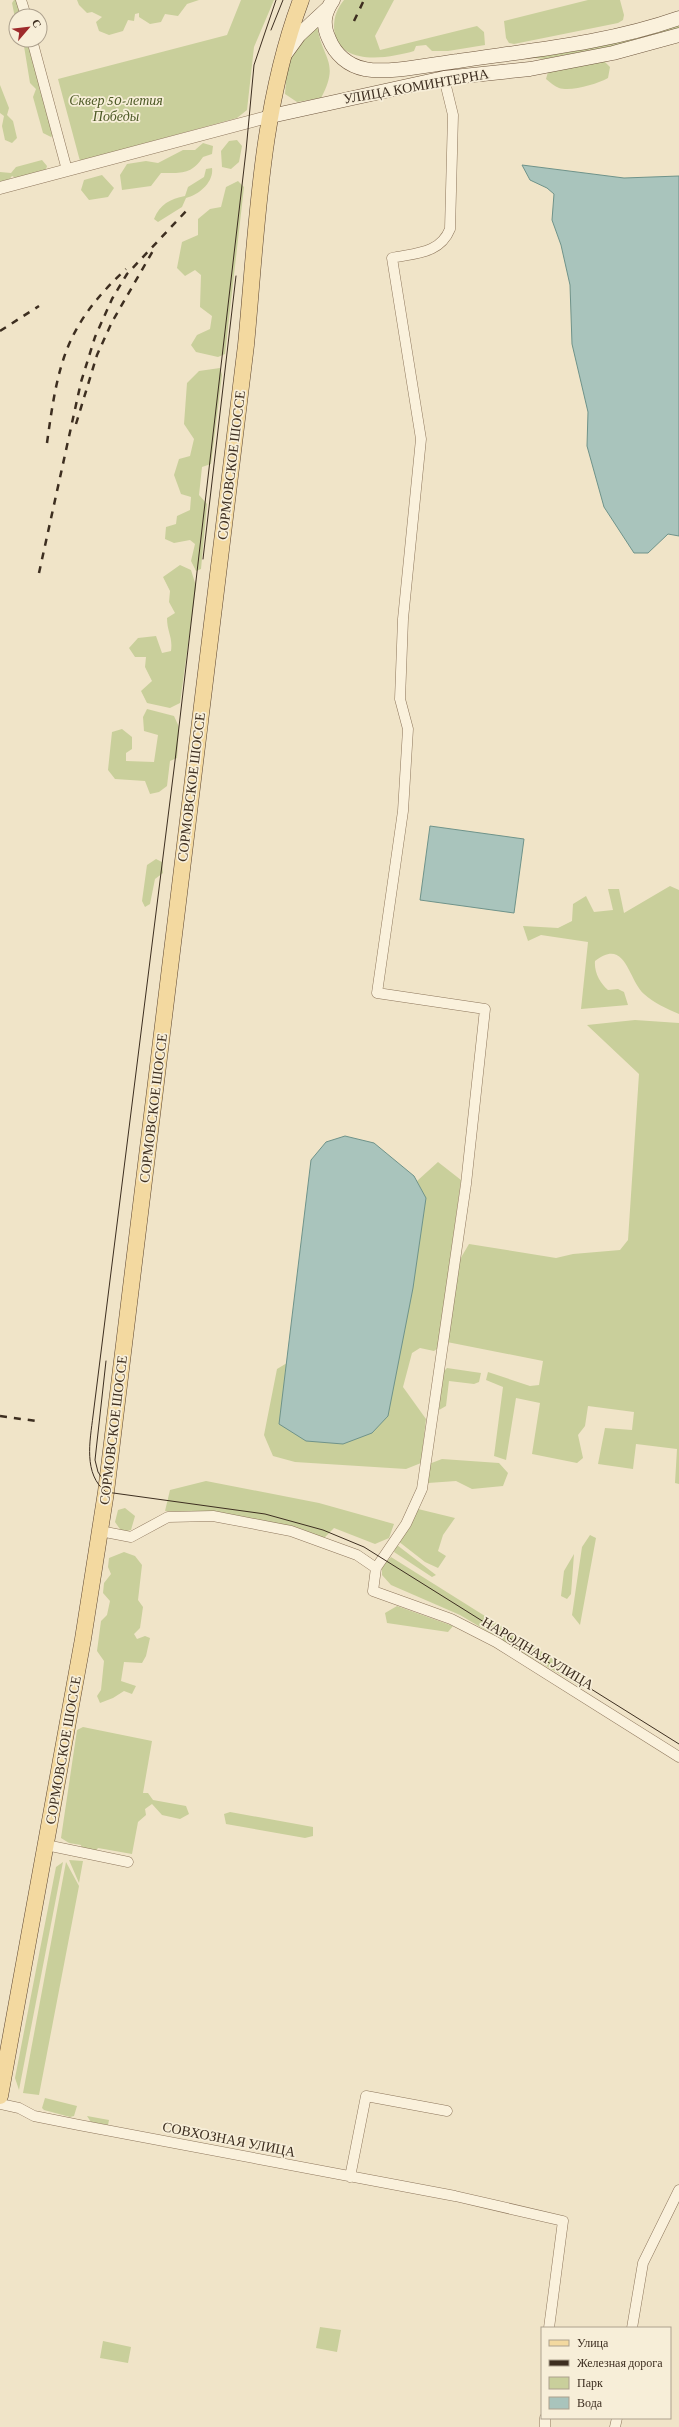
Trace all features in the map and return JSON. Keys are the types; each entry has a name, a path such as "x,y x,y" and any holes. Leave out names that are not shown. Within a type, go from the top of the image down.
{"main road":[{"path":"271,116 280,61 301,0"},
{"path":"280,61 299,35 330,4"},
{"name":"УЛИЦА КОМИНТЕРНА","path":"330,4 324,22 326,31 337,54 352,65 372,70 423,66 595,40 679,18"},
{"name":"УЛИЦА КОМИНТЕРНА","path":"271,116 444,78 553,64 613,53 679,35"},
{"name":"СОРМОВСКОЕ ШОССЕ","path":"0,2096 46,1845 100,1531 246,345 264,160 271,116"}],"street":[{"path":"34,48 66,170"},
{"path":"100,1531 131,1537 168,1517 213,1516 291,1531 357,1555 376,1568 406,1524 422,1489 466,1184 485,1009 377,993 403,811 408,729 400,699 403,619 421,439 392,258 433,249 441,245 450,229 453,115 444,78"},
{"path":"0,188 271,116"},
{"name":"НАРОДНАЯ УЛИЦА","path":"376,1568 373,1591 451,1619 496,1642 679,1757"},
{"path":"46,1845 128,1862"},
{"path":"350,2177 366,2096 447,2111"},
{"name":"СОВХОЗНАЯ УЛИЦА","path":"0,2104 19,2108 34,2116 455,2196 563,2221 549,2327"},
{"path":"632,2327 643,2263 679,2190"}],"green space":[{"path":"14,0 21,0 24,8 13,8 12,3"},
{"path":"77,0 199,0 187,4 178,16 165,14 161,22 150,24 139,17 139,13 135,14 134,21 128,20 123,31 109,35 99,31 96,22 102,17 92,12 87,13 79,5"},
{"name":"Сквер 50-летия Победы","path":"241,0 274,0 254,47 247,110 237,118 80,161 58,79 227,35"},
{"path":"344,0 394,0 375,36 380,50 477,26 484,32 485,45 448,51 432,51 426,45 416,46 414,51 392,56 366,57 354,55 344,49 337,41 334,28 336,13"},
{"path":"588,0 620,0 624,15 623,20 618,23 514,44 509,43 506,38 504,21"},
{"path":"317,24 319,36 330,68 327,86 321,98 297,102 285,94 288,54"},
{"path":"679,24 679,28 624,44 544,59 535,58 539,55"},
{"path":"24,48 32,48 42,84 39,89 45,96 55,133 51,137 43,133 33,97 36,89 30,83"},
{"path":"603,60 610,67 608,78 591,85 564,89 557,87 546,79 548,72"},
{"path":"0,85 9,108 7,115 13,121 17,138 12,143 5,140 2,126 4,116 0,113"},
{"path":"237,140 242,146 239,162 231,169 222,167 221,151 229,141"},
{"path":"203,143 213,146 212,154 203,157 199,163 190,170 180,173 161,173 151,186 122,190 120,175 127,164 146,161 158,163 183,150 195,150"},
{"path":"42,160 47,166 45,173 20,180 12,176 8,181 0,184 0,172 11,173 16,167"},
{"path":"212,168 211,178 205,187 196,194 186,198 182,207 158,222 154,219 162,206 170,201 185,196 188,187 204,177 206,169"},
{"path":"102,175 114,188 108,197 89,200 81,190 84,180"},
{"path":"238,181 244,187 225,354 218,357 196,352 191,345 197,335 210,329 212,316 200,307 201,275 195,270 185,276 177,268 182,242 198,235 198,219 210,209 221,207 226,187"},
{"path":"220,368 222,375 211,464 202,467 199,495 207,504 201,569 196,571 191,561 195,544 190,540 174,543 165,539 166,527 176,524 177,516 190,510 191,497 181,494 174,475 179,459 190,456 194,439 184,424 187,383 199,371"},
{"path":"180,565 191,570 196,586 180,703 170,708 147,703 141,691 152,681 145,667 146,657 135,657 129,648 138,638 156,636 162,653 171,651 167,618 175,613 169,602 170,591 163,577"},
{"path":"147,709 174,716 179,727 177,758 170,761 167,786 159,792 150,794 145,781 115,779 108,770 112,732 122,729 132,737 132,749 126,753 126,761 154,762 158,735 144,731 143,717"},
{"path":"156,859 162,862 163,873 155,879 150,904 145,907 142,901 147,865"},
{"path":"670,886 679,890 679,1014 656,1003 644,994 625,963 620,957 613,954 605,955 595,961 597,973 600,981 608,990 618,989 624,992 628,1005 581,1009 588,942 541,935 528,941 523,926 558,928 572,921 573,904 586,896 594,912 613,910 608,889 619,889 624,913"},
{"path":"635,1020 679,1023 679,1484 675,1483 677,1449 636,1444 633,1469 598,1464 605,1428 632,1430 634,1412 588,1406 585,1426 578,1435 583,1458 577,1463 532,1454 540,1403 516,1398 506,1460 494,1456 503,1387 486,1380 488,1372 530,1386 539,1385 543,1361 447,1342 459,1261 469,1244 556,1258 573,1254 620,1250 628,1240 639,1074 587,1025"},
{"path":"438,1162 461,1180 438,1348 434,1351 420,1348 412,1353 403,1387 426,1419 421,1463 406,1469 295,1462 273,1456 264,1435 277,1369 287,1363 280,1424 426,1199 417,1181"},
{"path":"447,1368 481,1373 479,1382 474,1384 449,1381 446,1406 439,1410 442,1373"},
{"path":"442,1459 499,1463 508,1473 503,1486 472,1489 456,1481 428,1483 429,1464"},
{"path":"206,1481 319,1503 394,1524 389,1538 375,1544 334,1528 324,1538 265,1524 225,1517 165,1511 170,1490"},
{"path":"125,1508 135,1516 131,1530 122,1532 115,1522 118,1510"},
{"path":"418,1509 455,1518 443,1535 438,1551 446,1556 438,1568 425,1562 398,1541"},
{"path":"590,1535 596,1538 580,1625 572,1615 582,1547"},
{"path":"397,1545 436,1575 432,1577 394,1552"},
{"path":"124,1552 135,1556 142,1565 138,1600 143,1607 140,1628 134,1634 137,1639 145,1636 150,1638 146,1656 142,1663 124,1662 121,1681 136,1686 132,1694 124,1691 113,1698 100,1703 97,1696 101,1690 104,1661 97,1651 101,1621 107,1615 110,1601 103,1593 104,1583 111,1574 108,1567 109,1558"},
{"path":"574,1554 571,1594 567,1599 561,1596 564,1571"},
{"path":"391,1557 560,1663 562,1671 584,1685 583,1688 460,1615 391,1585 382,1575 382,1567"},
{"path":"397,1606 453,1626 448,1632 387,1623 385,1613"},
{"path":"83,1727 152,1741 143,1793 148,1793 153,1800 186,1806 189,1814 180,1819 162,1815 152,1804 145,1809 146,1815 138,1822 132,1854 98,1848 95,1852 82,1849 81,1845 69,1843 61,1838 77,1730"},
{"path":"230,1812 313,1827 313,1836 305,1838 226,1824 224,1814"},
{"path":"69,1860 83,1861 79,1883"},
{"path":"63,1862 19,2090 15,2078 56,1867"},
{"path":"66,1862 79,1886 39,2095 23,2093"},
{"path":"45,2098 77,2106 74,2116 70,2117 44,2110 42,2108"},
{"path":"87,2116 109,2120 108,2125 91,2122"},
{"path":"320,2327 341,2330 337,2352 316,2348"},
{"path":"103,2341 131,2347 128,2363 100,2358"}],"water":[{"path":"522,165 624,178 679,176 679,536 668,534 648,553 634,553 604,507 587,446 588,412 572,344 570,285 561,245 552,220 554,194 547,188 530,180"},
{"path":"430,826 524,839 514,913 420,900"},
{"path":"345,1136 374,1143 414,1176 426,1198 413,1288 388,1416 372,1433 343,1444 306,1441 279,1424 311,1160 326,1142"}],"tram line":[{"path":"276,0 254,65 246,151 175,761 91,1436 91,1467 99,1485 106,1492 265,1514 323,1530 364,1547 679,1744"},
{"path":"271,30 283,0"},
{"path":"203,559 236,276"},
{"path":"106,1361 95,1460 98,1472 108,1487"}],"railway":[{"path":"354,21 364,0"},
{"path":"39,573 81,382 95,337 112,299 127,274 189,208"},
{"path":"76,424 97,355 112,322 154,249"},
{"path":"47,443 55,390 68,347 77,328 89,309 126,269"},
{"path":"0,331 39,306"},
{"path":"0,1416 36,1421"}]}
